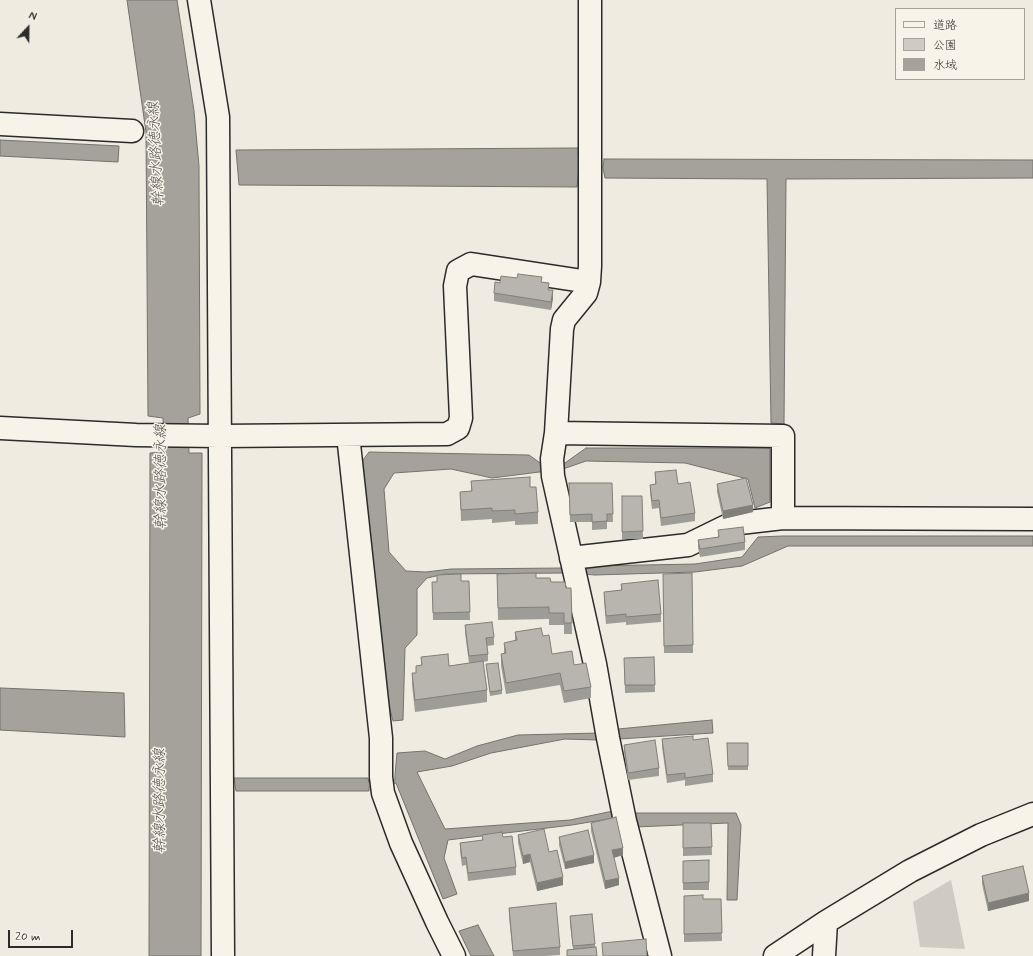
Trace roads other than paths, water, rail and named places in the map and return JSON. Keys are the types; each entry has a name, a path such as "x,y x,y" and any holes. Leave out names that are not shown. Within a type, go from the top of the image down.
{"street":[{"path":"199,0 218,117 223,956"},
{"path":"590,0 589,282 586,293 564,320 563,324 553,467 561,514 595,664 625,821 660,956"},
{"path":"0,124 132,131"},
{"path":"0,428 157,436 447,434 458,428 461,418 454,286 458,271 470,264 589,282"},
{"path":"556,433 783,436 783,518"},
{"path":"348,435 380,738 382,785 401,843 454,956"},
{"path":"571,558 688,545 731,524 783,518 1033,519"},
{"path":"775,956 826,922 910,871 981,835 1033,814"},
{"path":"824,956 826,922"}],"water":[{"name":"幹線水路徳永線","path":"127,0 177,0 194,111 199,166 200,414 188,418 189,453 202,453 201,956 149,956 150,453 164,452 163,418 148,416 146,132"},
{"path":"0,140 119,146 118,162 0,156"},
{"path":"578,148 579,168 577,187 239,185 236,150"},
{"path":"604,159 1033,160 1033,178 786,179 784,424 771,423 767,179 605,178 603,168"},
{"path":"586,448 770,448 770,502 755,508 748,479 685,463 586,461 563,469 492,478 451,469 394,473 384,489 389,552 406,571 426,572 451,569 564,568 695,564 742,557 758,537 1033,536 1033,546 788,546 742,566 695,572 595,575 566,573 445,574 427,578 417,589 417,635 405,648 403,720 393,721 382,678 360,464 369,452 529,455 543,465 565,463"},
{"path":"0,688 124,693 125,737 0,730"},
{"path":"712,720 713,733 619,739 618,729"},
{"path":"599,733 598,740 565,739 491,753 452,766 417,772 445,829 570,820 613,811 614,818 572,825 448,840 444,858 457,894 443,899 396,783 369,787 369,791 236,791 234,778 368,778 369,783 395,780 397,753 425,751 445,759 477,746 518,735"},
{"path":"635,813 736,813 741,825 737,900 727,900 728,823 635,827"},
{"path":"478,925 494,956 471,956 459,931"}]}
